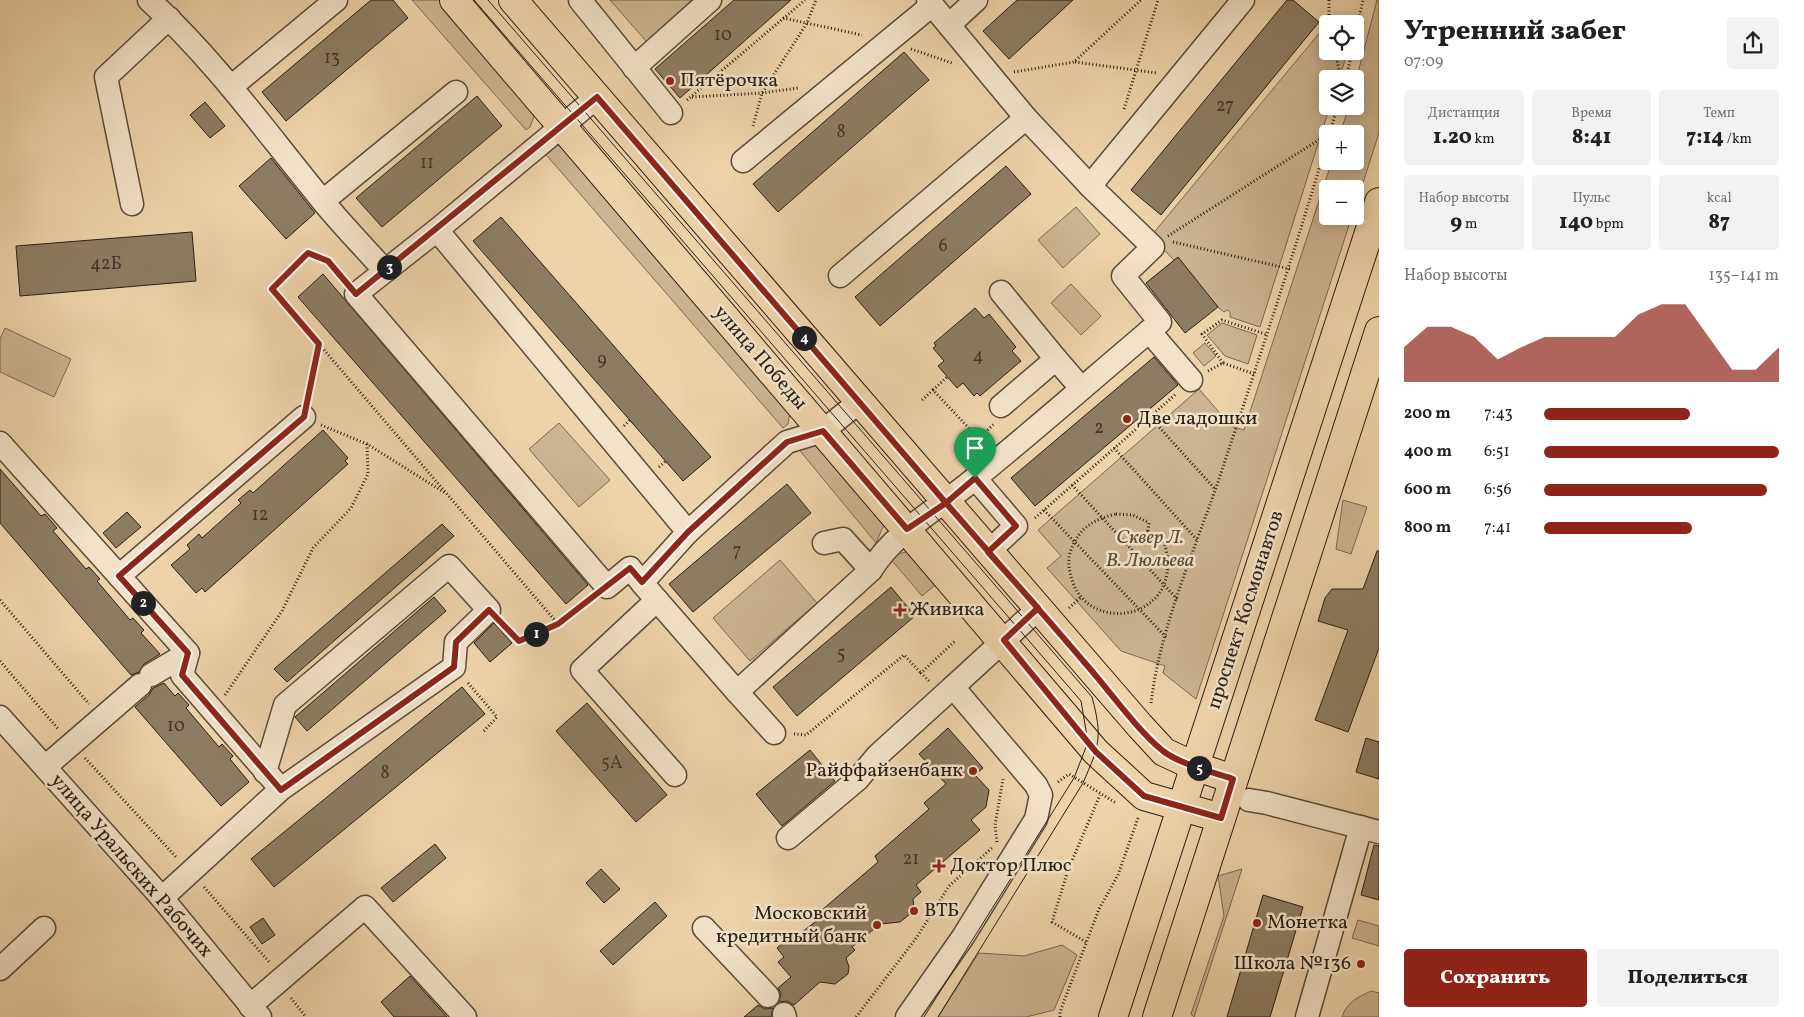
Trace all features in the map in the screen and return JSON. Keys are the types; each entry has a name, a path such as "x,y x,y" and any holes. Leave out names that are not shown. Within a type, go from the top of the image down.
{"main road":[{"name":"улица Победы","path":"454,0 1004,640 1088,742 1144,796 1180,808 1221,818"},
{"path":"513,0 988,552 1164,752 1241,790"},
{"name":"проспект Космонавтов","path":"1113,1017 1379,202"},
{"name":"проспект Космонавтов","path":"1157,1017 1221,818 1241,790 1379,333"}],"street":[{"path":"149,0 169,18 230,87 323,201 385,271"},
{"path":"230,87 336,0"},
{"path":"580,0 671,113"},
{"path":"634,68 710,0"},
{"path":"949,25 976,0"},
{"path":"1090,186 1243,0"},
{"path":"737,692 871,570 881,553 907,529 946,503 1160,322 1123,276 1153,247 1090,186 1026,118 930,2 743,161"},
{"path":"132,204 106,77 169,18"},
{"path":"323,201 456,92"},
{"path":"597,97 437,230 356,294 607,586 630,568 774,733"},
{"path":"840,276 1026,118"},
{"path":"437,230 688,532"},
{"path":"1001,292 1081,388"},
{"path":"1149,331 1192,380"},
{"path":"1002,406 1056,359"},
{"path":"642,582 688,532 787,442 823,431 859,402"},
{"path":"119,576 304,417"},
{"path":"0,443 188,653"},
{"path":"975,478 1016,526 988,552"},
{"path":"824,543 843,540 871,570"},
{"path":"162,898 281,790 454,667 456,642 489,610 449,566 286,705 265,772"},
{"path":"657,600 582,670 675,774"},
{"path":"788,838 858,779 877,756 1038,608"},
{"path":"188,653 182,675 281,790"},
{"path":"44,766 145,680 188,653"},
{"path":"907,1017 963,937 1036,819 1041,795 1036,785 953,687"},
{"name":"улица Уральских Рабочих","path":"0,717 162,898 255,1011"},
{"path":"1241,790 1370,830 1306,1017"},
{"path":"255,1011 277,982 365,907 465,1017"},
{"path":"0,969 44,928"},
{"path":"704,928 768,996"}],"path":[{"path":"671,113 805,0"},
{"path":"752,127 762,93 807,23 816,0"},
{"path":"1122,115 1138,69 1158,0"},
{"path":"1329,0 1329,15"},
{"path":"1360,15 1363,0"},
{"path":"1074,62 1138,69 1179,78"},
{"path":"691,97 762,93 800,88"},
{"path":"1290,269 1163,240 1319,140"},
{"path":"1151,706 1155,673 1166,637 1290,269 1319,170"},
{"path":"356,294 328,261 308,253 272,289 558,624"},
{"path":"1254,374 1223,362 1202,334 1222,320 1268,335"},
{"path":"319,344 304,417 367,444 447,494"},
{"path":"1030,522 1192,380 1223,362"},
{"path":"922,400 947,377"},
{"path":"933,390 978,438"},
{"path":"967,449 1003,416 1002,406"},
{"path":"1150,417 1215,489"},
{"path":"214,712 282,610 313,548 351,508 368,474 367,444"},
{"path":"1114,448 1198,541"},
{"path":"1072,485 1178,600"},
{"path":"1044,510 1166,637"},
{"path":"1116,514 1133,516 1149,523 1147,528 1150,534 1156,536 1161,533 1168,551 1169,568 1164,586 1155,599 1140,609 1127,614 1111,614 1097,609 1082,597 1074,586 1069,570 1069,554 1074,542 1085,527 1101,517 1116,514"},
{"path":"489,610 519,641 558,624 607,586"},
{"path":"1069,608 1082,597"},
{"path":"0,600 101,718"},
{"path":"774,733 806,735 904,655 922,673"},
{"path":"0,661 72,744 269,960 277,982"},
{"path":"454,667 497,717 483,732"},
{"path":"1069,774 1123,808"},
{"path":"1086,942 1052,922 1068,870 1100,795"},
{"path":"1060,1017 1060,1012 1099,908 1118,875 1138,816 1131,812"},
{"path":"856,1017 917,937 949,886 998,842 1002,835"}],"green space":[{"path":"412,0 439,0 536,111 530,127 526,130"},
{"path":"610,0 709,0 653,49"},
{"name":"Сквер Л. В. Люльева","path":"1377,0 1379,0 1379,133 1364,180 1326,180 1329,170 1364,170 1364,125 1343,125 1346,115 1364,115 1364,70 1359,70 1361,60 1364,60 1364,50"},
{"path":"1319,33 1319,60 1345,60 1342,70 1319,70 1319,115 1327,115 1324,125 1319,125 1319,141 1260,327 1230,317 1228,310 1224,312 1220,309 1151,236"},
{"path":"559,139 791,407 788,424 783,428 542,150"},
{"name":"Сквер Л. В. Люльева","path":"1319,201 1319,225 1349,225 1196,699 1163,673 1165,666 1121,651 1047,568 1061,556 1038,530 1199,389 1231,426 1244,430"},
{"path":"1076,207 1100,234 1063,268 1038,240"},
{"path":"1071,284 1101,316 1081,335 1051,303"},
{"path":"1222,323 1257,335 1248,364 1225,356 1207,335"},
{"path":"5,328 71,359 54,397 0,372 0,339"},
{"path":"1205,343 1216,356 1204,366 1193,353"},
{"path":"559,423 610,480 579,507 529,449"},
{"path":"816,438 886,520 876,543 796,446"},
{"path":"1343,500 1367,507 1351,554 1336,549"},
{"path":"912,550 940,581 922,596 889,557"},
{"path":"780,560 817,603 750,661 713,618"},
{"path":"1242,869 1194,1017 1191,1014 1224,916 1218,876"},
{"path":"1358,920 1379,926 1379,946 1352,938"},
{"path":"1062,945 1077,955 1054,1010 1026,1017 938,1017 979,953 1024,956"},
{"path":"1371,991 1379,993 1379,1017 1342,1017 1350,1004"}],"building":[{"path":"371,0 393,0 408,18 286,121 262,92"},
{"path":"734,0 791,0 680,98 655,69"},
{"path":"1017,0 1073,0 1009,59 983,31"},
{"path":"1287,0 1293,0 1319,22 1161,215 1131,190"},
{"path":"904,52 929,80 778,212 753,184"},
{"path":"477,96 502,126 382,227 356,198"},
{"path":"205,102 225,126 210,138 190,115"},
{"path":"271,158 315,213 286,239 239,186"},
{"path":"1006,166 1031,194 880,326 855,297"},
{"path":"501,217 711,457 683,481 473,241"},
{"path":"192,232 196,281 20,296 16,246"},
{"path":"1178,257 1218,307 1185,333 1146,283"},
{"path":"323,274 588,585 566,604 298,297"},
{"path":"975,308 984,318 989,314 1016,347 1012,351 1021,361 980,396 977,393 974,396 963,383 957,388 938,366 944,361 933,348 936,346 934,343"},
{"path":"1154,357 1178,385 1035,506 1011,478"},
{"path":"323,430 348,458 345,461 348,464 205,592 202,588 196,593 171,565 190,549 187,545 199,534 202,538 241,503 238,500 250,490 253,493"},
{"path":"0,469 41,516 45,514 57,528 53,531 86,569 89,567 100,579 97,581 130,620 133,618 144,630 141,633 160,654 144,664 139,672 131,675 0,523"},
{"path":"787,484 811,513 693,612 669,584"},
{"path":"127,512 141,527 116,548 103,533"},
{"path":"442,524 454,536 287,682 274,669"},
{"path":"1377,551 1379,551 1379,648 1348,732 1315,720 1348,630 1318,621 1325,598 1332,589 1363,589"},
{"path":"891,587 915,616 797,716 773,687"},
{"path":"434,597 446,611 307,731 295,717"},
{"path":"494,623 512,643 490,662 474,643"},
{"path":"164,683 175,696 178,693 189,705 186,708 219,747 222,744 233,756 230,759 249,782 221,806 135,707 149,695 153,688"},
{"path":"462,687 485,714 274,887 251,859"},
{"path":"587,703 667,795 636,822 556,731"},
{"path":"948,728 983,768 975,775 989,790 986,807 971,820 980,830 916,885 921,892 913,899 914,911 900,922 880,924 852,947 855,950 846,958 849,967 848,974 835,984 820,982 794,1005 787,1001 779,1002 781,993 778,988 791,977 778,962 784,957 777,948 793,935 797,936 824,915 822,910 878,862 875,856 929,809 924,803 946,784 919,754"},
{"path":"1366,738 1379,742 1379,779 1356,772"},
{"path":"810,750 835,781 782,826 756,794"},
{"path":"435,844 446,858 393,902 381,888"},
{"path":"1374,845 1379,846 1379,900 1361,895"},
{"path":"601,869 620,889 604,903 586,883"},
{"path":"1263,895 1303,907 1270,1017 1227,1017"},
{"path":"655,902 667,916 613,965 600,951"},
{"path":"263,918 275,935 262,944 250,927"},
{"path":"410,976 447,1017 394,1017 381,1002"},
{"path":"758,1005 765,1009 773,1008 771,1017 744,1017"}],"tram line":[{"path":"474,0 1081,701 1088,742 1074,778 924,1017"},
{"path":"488,0 1092,697 1098,741 1093,760 1083,783 938,1017"}],"place":[{"name":"Пятёрочка","path":"670,81"},
{"name":"Две ладошки","path":"1127,419"},
{"name":"Живика","path":"900,610"},
{"name":"Райффайзенбанк","path":"973,771"},
{"name":"Доктор Плюс","path":"939,866"},
{"name":"ВТБ","path":"914,911"},
{"name":"Монетка","path":"1257,923"},
{"name":"Московский кредитный банк","path":"877,925"},
{"name":"Школа №136","path":"1361,964"}],"route":[{"path":"975,478 946,503 907,529 823,431 787,442 688,532 642,582 630,568 558,624 519,641 489,610 456,642 454,667 281,790 182,675 188,653 119,576 304,417 319,344 272,289 308,253 328,261 356,294 437,230 597,97 946,503 988,552 1038,608 1140,726 1164,752 1194,766 1233,779 1221,818 1180,808 1144,796 1096,752 1004,640 1038,608 1013,580 988,552 1016,526 975,478"}]}
